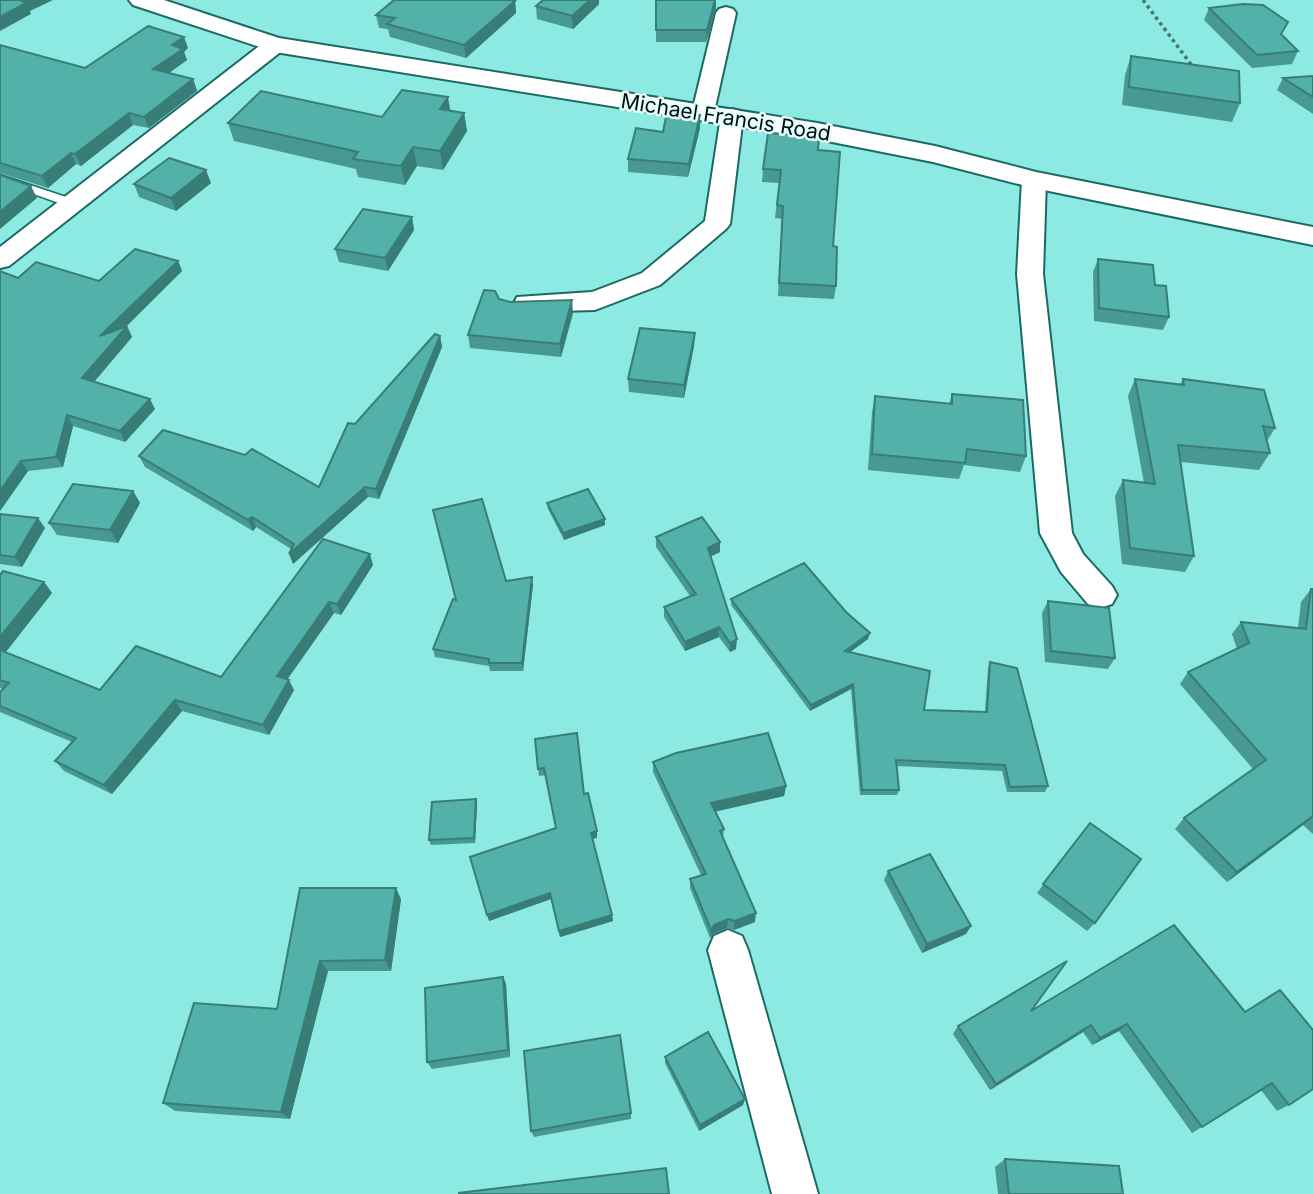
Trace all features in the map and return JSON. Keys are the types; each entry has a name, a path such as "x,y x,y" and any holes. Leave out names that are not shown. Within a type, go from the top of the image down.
{"street":[{"name":"Michael Francis Road","path":"141,0 275,46 732,116 935,154 1034,180 1313,236"},
{"path":"703,112 726,13"},
{"path":"0,260 275,46"},
{"path":"512,303 595,301 651,279 702,237 717,224 732,116"},
{"path":"1034,180 1030,274 1056,533 1072,563 1100,596"},
{"path":"728,950 795,1194"}],"lane":[{"path":"0,178 74,204"}],"path":[{"path":"1143,0 1181,54 1197,71"}],"building":[{"path":"0,0 25,0 22,1 26,3 0,17"},
{"path":"394,0 515,1 464,45 387,24 395,18 376,15"},
{"path":"543,0 590,0 572,16 536,6"},
{"path":"656,0 715,0 707,30 656,30"},
{"path":"1243,4 1263,5 1288,22 1281,34 1298,51 1257,55 1209,8"},
{"path":"148,26 184,37 172,45 183,49 153,69 193,79 144,117 129,113 42,176 0,163 0,45 85,68"},
{"path":"1131,56 1239,71 1240,103 1129,87"},
{"path":"1313,76 1313,97 1283,78"},
{"path":"402,90 448,97 440,109 464,113 440,151 413,147 401,166 353,159 358,152 228,123 261,91 382,117"},
{"path":"667,112 700,115 689,164 628,159 636,128 663,132"},
{"path":"768,133 819,137 818,150 840,152 833,246 837,247 836,286 779,283 783,206 777,205 781,170 763,169"},
{"path":"169,158 206,170 171,198 134,184"},
{"path":"0,175 31,186 0,212"},
{"path":"363,209 412,217 385,258 335,249"},
{"path":"135,249 178,261 100,336 127,326 82,378 150,399 120,431 67,415 56,457 21,461 0,491 0,271 18,278 36,262 99,281"},
{"path":"1098,259 1153,265 1155,285 1166,286 1169,317 1099,308"},
{"path":"484,290 495,291 499,299 510,302 572,300 560,344 468,335"},
{"path":"640,328 695,333 684,385 628,379"},
{"path":"435,334 440,336 376,489 365,487 289,554 294,544 252,517 248,520 139,456 163,430 245,455 252,449 319,487 348,423 355,424"},
{"path":"1135,379 1184,385 1183,379 1264,390 1275,428 1263,426 1270,453 1178,445 1194,556 1130,548 1123,480 1155,484"},
{"path":"952,394 1023,400 1026,456 967,449 965,463 872,454 875,396 952,404"},
{"path":"73,484 133,491 110,530 49,523"},
{"path":"588,489 605,519 563,533 547,503"},
{"path":"482,499 506,581 532,577 522,663 489,663 489,659 433,649 453,599 456,600 433,510"},
{"path":"0,514 38,518 15,557 0,555"},
{"path":"702,517 720,542 708,548 737,639 730,643 719,627 685,642 664,607 696,594 656,537"},
{"path":"323,539 370,554 337,604 329,602 277,676 289,680 263,725 175,700 104,785 55,761 76,738 0,706 0,692 9,683 0,680 0,650 100,690 136,646 221,677"},
{"path":"804,563 846,612 870,633 845,651 930,671 924,710 987,712 990,662 1017,668 1048,786 1010,787 1005,765 896,760 899,790 862,790 853,684 811,705 731,599"},
{"path":"3,571 44,582 0,637 0,575"},
{"path":"1311,589 1313,816 1237,872 1184,818 1266,760 1188,672 1249,643 1241,622 1306,629"},
{"path":"1048,601 1109,608 1115,658 1051,651"},
{"path":"577,733 584,794 588,793 597,831 591,833 612,915 559,931 550,893 487,915 470,857 556,828 544,768 538,769 535,739"},
{"path":"768,733 786,786 711,803 724,829 720,831 756,913 735,921 728,919 714,925 711,930 690,879 706,874 653,762 676,753"},
{"path":"476,799 474,838 429,840 432,802"},
{"path":"1090,823 1141,859 1095,923 1043,884"},
{"path":"930,854 971,926 927,944 888,871"},
{"path":"300,888 396,888 385,960 320,961 281,1112 163,1103 194,1003 277,1009"},
{"path":"1174,925 1245,1012 1280,990 1313,1030 1313,1089 1289,1105 1272,1083 1202,1127 1127,1024 1100,1038 1091,1025 996,1084 958,1026 1067,961 1031,1011"},
{"path":"503,977 508,1050 427,1062 425,988"},
{"path":"708,1032 745,1099 700,1125 665,1057"},
{"path":"620,1035 631,1113 531,1131 524,1051"},
{"path":"1005,1159 1119,1166 1123,1194 1009,1194"},
{"path":"666,1168 669,1194 459,1194 459,1193"}]}
